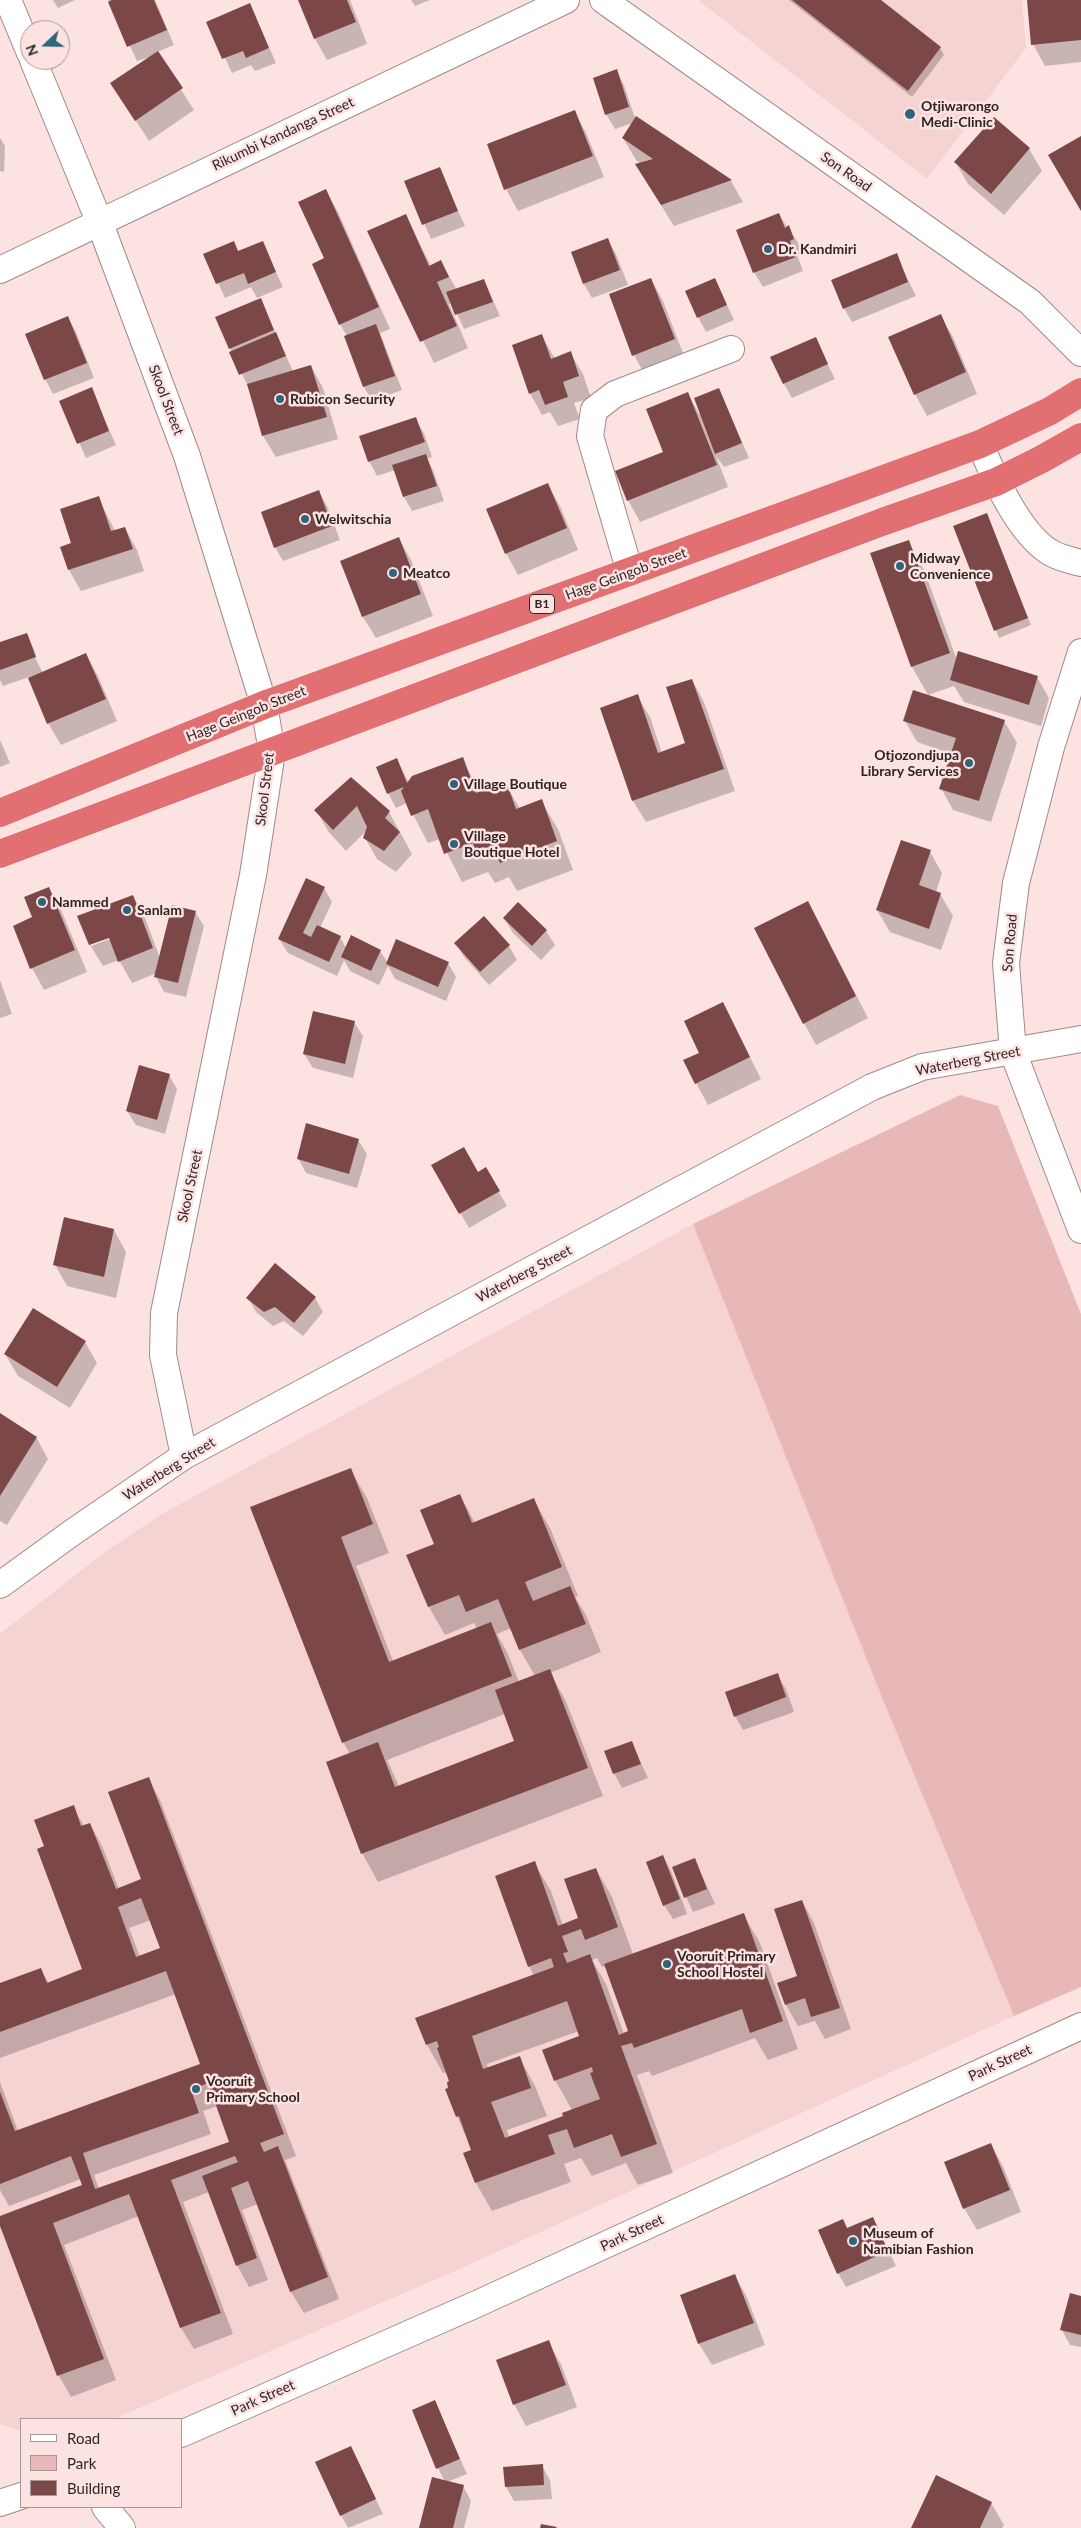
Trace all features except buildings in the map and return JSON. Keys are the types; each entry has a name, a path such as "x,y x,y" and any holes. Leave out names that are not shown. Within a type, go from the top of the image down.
{"highway":[{"name":"Hage Geingob Street","path":"0,813 264,705 980,444 1050,411 1081,392"},
{"path":"0,854 882,522 996,482 1042,460 1081,437"},
{"path":"869,485 882,522"},
{"path":"105,771 118,808"}],"street":[{"path":"8,0 20,29"},
{"name":"Rikumbi Kandanga Street","path":"0,270 566,0"},
{"name":"Son Road","path":"603,0 1030,302 1081,354"},
{"name":"Skool Street","path":"37,70 99,222 186,456 264,705 272,752 254,875 164,1313 163,1355 184,1456"},
{"path":"630,572 590,436 594,410 615,394 731,349"},
{"path":"980,444 996,482 1035,540 1058,557 1081,563"},
{"name":"Son Road","path":"1081,652 1051,747 1016,883 1006,963 1013,1052 1081,1230"},
{"name":"Waterberg Street","path":"0,1585 119,1499 184,1456 872,1087 922,1067 1081,1039"},
{"name":"Park Street","path":"182,2434 479,2303 1081,2026"},
{"path":"0,2503 20,2496"},
{"path":"106,2508 122,2528"}],"shaded area":[{"name":"Otjiwarongo Medi-Clinic","path":"698,0 1022,0 1026,48 927,179"},
{"path":"693,1224 881,1695 1014,2016 464,2267 116,2418 20,2418 20,2431 0,2424 0,1634 105,1552 162,1514"}],"green space":[{"path":"960,1095 998,1106 1081,1314 1081,1987 1014,2016 881,1695 693,1224"}],"place":[{"name":"Otjiwarongo Medi-Clinic","path":"910,114"},
{"name":"Dr. Kandmiri","path":"768,249"},
{"name":"Rubicon Security","path":"280,399"},
{"name":"Welwitschia","path":"305,519"},
{"name":"Midway Convenience","path":"900,566"},
{"name":"Meatco","path":"393,573"},
{"name":"Otjozondjupa Library Services","path":"969,763"},
{"name":"Village Boutique","path":"454,784"},
{"name":"Village Boutique Hotel","path":"454,844"},
{"name":"Nammed","path":"42,902"},
{"name":"Sanlam","path":"127,910"},
{"name":"Vooruit Primary School Hostel","path":"667,1964"},
{"name":"Vooruit Primary School","path":"196,2089"},
{"name":"Museum of Namibian Fashion","path":"853,2241"}]}
